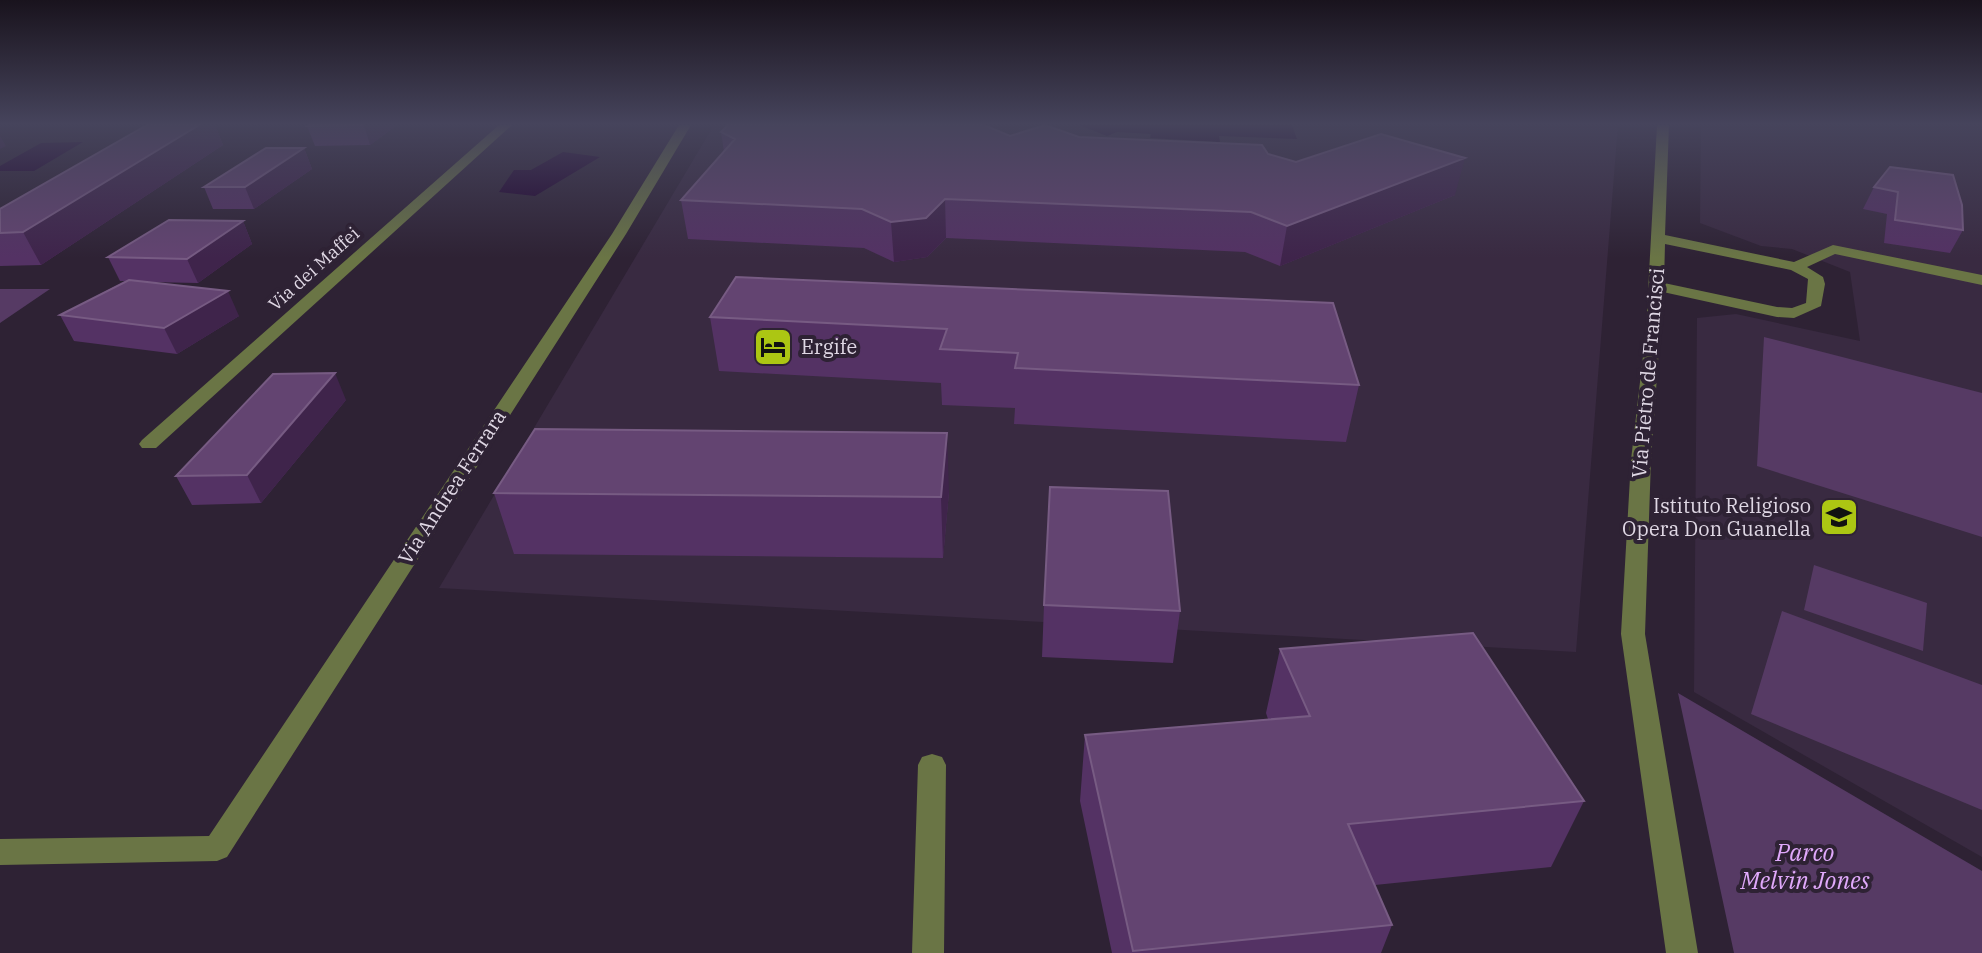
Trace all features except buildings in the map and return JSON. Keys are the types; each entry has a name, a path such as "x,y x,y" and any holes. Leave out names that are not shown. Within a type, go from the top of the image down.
{"street":[{"name":"Via dei Maffei","path":"149,444 456,169"},
{"name":"Via Andrea Ferrara","path":"0,852 217,848 619,234 658,169"},
{"name":"Via Pietro de Francisci","path":"1661,169 1657,286 1641,460 1633,634 1682,953"},
{"path":"1657,286 1794,313 1813,306 1817,284 1815,277 1796,267 1658,238"},
{"path":"1796,267 1833,249 1982,280"},
{"path":"928,953 932,765"}],"shaded area":[{"path":"0,169 37,169 34,171"},
{"path":"579,169 535,196 499,192 514,170"},
{"path":"688,169 1614,169 1576,652 439,588"},
{"name":"Istituto Religioso Opera Don Guanella","path":"1701,169 1982,169 1982,857 1694,692 1697,318 1736,314 1860,341 1850,272 1792,249 1761,246 1700,223"}],"green space":[{"path":"0,289 50,289 0,323"},
{"path":"1764,337 1982,393 1982,537 1757,466"},
{"path":"1814,565 1927,603 1923,651 1804,610"},
{"path":"1782,611 1982,685 1982,810 1751,714"},
{"name":"Parco Melvin Jones","path":"1678,693 1982,871 1982,953 1734,953"}],"place":[{"name":"Ergife","path":"773,347"},
{"name":"Istituto Religioso Opera Don Guanella","path":"1839,517"}]}
